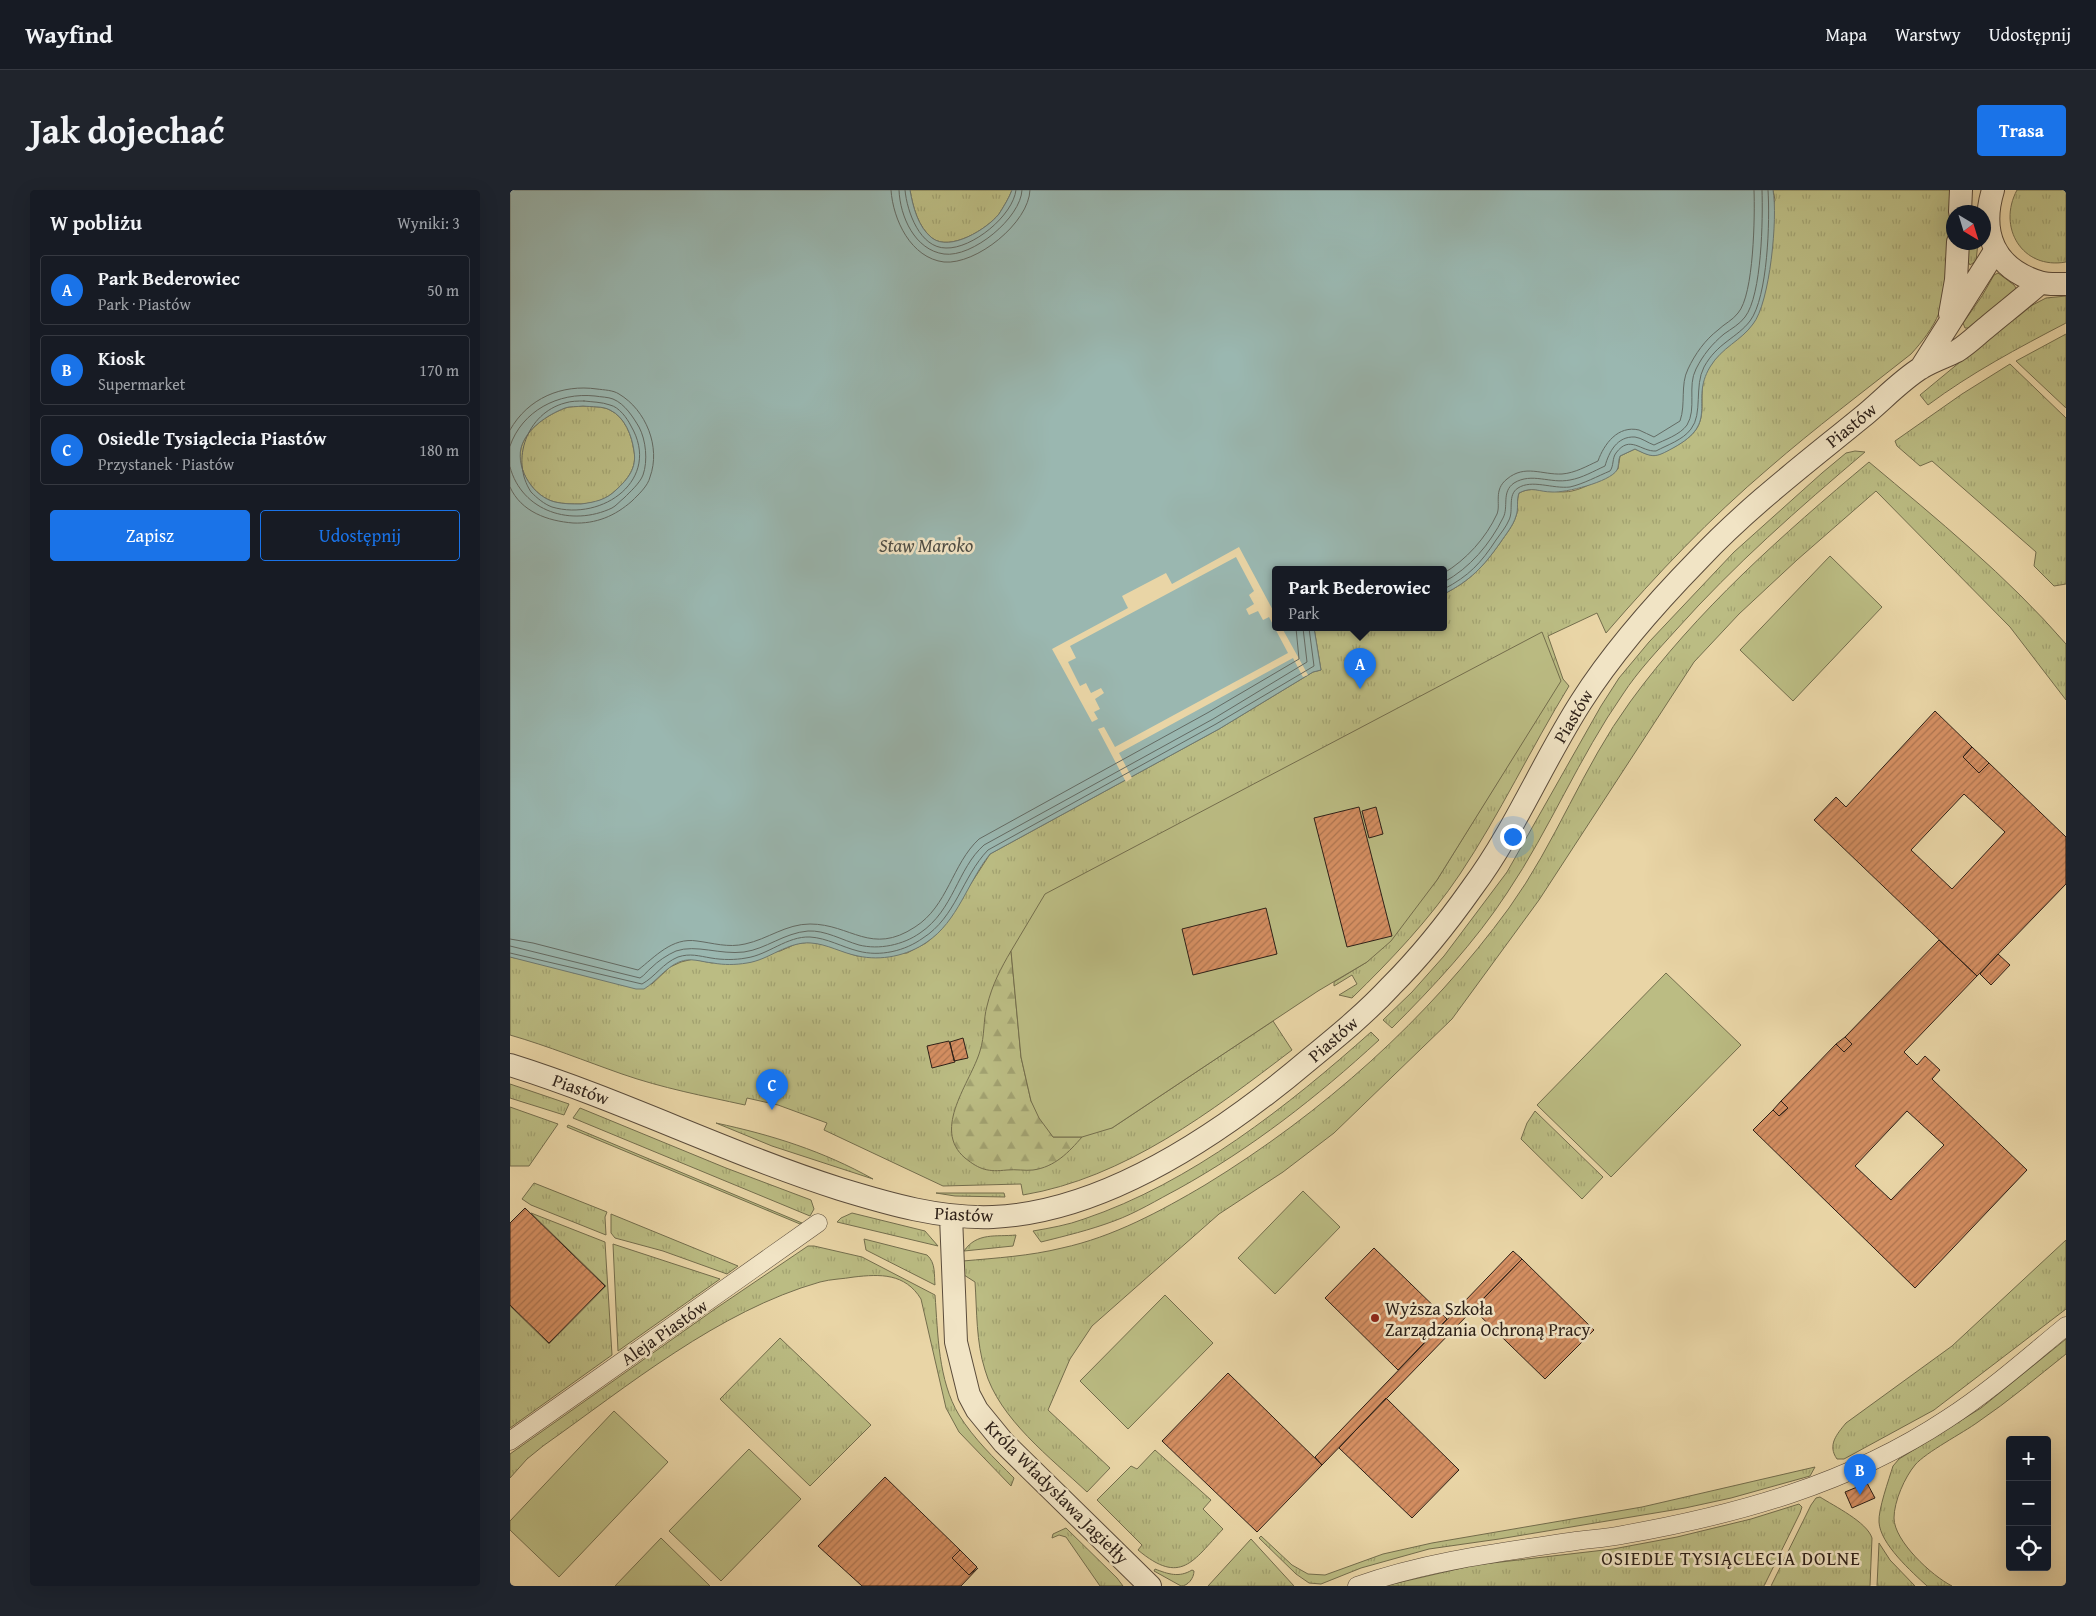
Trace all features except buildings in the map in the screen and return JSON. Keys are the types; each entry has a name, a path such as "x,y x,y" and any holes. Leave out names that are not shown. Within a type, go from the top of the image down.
{"street":[{"path":"1960,205 1961,190"},
{"path":"1993,190 1988,208 1988,229 1995,251 2013,271 2040,283 2066,284"},
{"path":"1948,325 1956,280 1958,250"},
{"name":"Piastów","path":"1921,368 1995,251"},
{"name":"Piastów","path":"510,1065 581,1088 794,1174 884,1202 951,1216 1019,1215 1065,1204 1109,1190 1145,1172 1220,1126 1258,1100 1345,1030 1392,986 1445,924 1475,885 1501,844 1580,704 1606,665 1658,603 1701,556 1800,466 1921,368 1960,349 2040,283"},
{"name":"Króla Władysława Jagiełły","path":"951,1216 956,1342 969,1395 977,1410 1004,1443 1150,1586"},
{"name":"Aleja Piastów","path":"510,1441 818,1223"},
{"path":"1356,1586 1440,1563 1678,1524 1742,1509 1812,1488 1891,1451 1947,1419 2066,1326"}],"green space":[{"path":"910,190 1012,190 999,214 986,226 958,241 940,242 932,238 923,228 915,210"},
{"path":"1773,190 1951,190 1951,205 1946,205 1946,250 1949,250 1946,285 1937,319 1927,335 1911,354 1804,439 1726,507 1664,568 1606,633 1597,613 1548,636 1563,679 1569,686 1489,828 1460,874 1423,923 1352,998 1339,995 1357,984 1352,975 1334,986 1334,982 1367,962 1437,880 1560,681 1011,951 1021,1057 1031,1101 1112,1128 1273,1021 1292,1050 1231,1096 1166,1139 1132,1158 1097,1174 1061,1186 1023,1195 1021,1184 943,1186 824,1130 827,1123 778,1105 747,1098 745,1105 668,1088 510,1035 510,957 652,984 670,967 693,959 712,963 780,951 796,944 810,942 826,945 857,956 907,953 926,943 941,930 990,854 1219,729 1313,672 1321,670 1314,631 1447,631 1447,592 1469,578 1494,552 1515,520 1519,493 1532,489 1558,492 1572,491 1589,485 1618,469 1620,456 1635,449 1654,455 1668,450 1687,439 1696,430 1701,418 1702,387 1708,368 1729,344 1775,200"},
{"path":"2017,190 2066,190 2066,262 2050,263 2037,259 2026,252 2018,243 2012,231 2010,218"},
{"path":"1968,250 1977,250 1976,261 1970,265 1967,260"},
{"path":"1998,273 2016,288 1968,328 1965,328 1963,323 1994,275"},
{"path":"2066,296 2066,323 2013,351 1944,393 1928,405 1920,395 2023,310 2046,298"},
{"path":"2066,334 2066,408 2016,361"},
{"path":"2010,364 2066,418 2066,584 2054,586 2034,566 2036,552 1932,461 1920,466 1897,446 1895,441 1962,394"},
{"path":"583,406 607,409 620,417 632,439 635,457 633,468 624,482 604,499 581,504 555,502 540,495 528,481 521,465 521,448 527,435 544,419 565,408"},
{"path":"1855,451 1865,452 1791,516 1744,560 1662,645 1629,685 1592,743 1523,869 1495,911 1453,963 1392,1028 1383,1020 1412,992 1444,956 1507,872 1601,706 1619,678 1649,642 1734,552 1822,473 1846,453"},
{"path":"1869,462 1996,572 2066,644 2066,700 2010,627 1876,491 1739,614 1694,662 1539,900 1452,1019 1334,1133 1283,1172 1219,1214 1092,1326 1070,1359 1048,1410 1110,1468 1087,1492 1028,1437 1002,1405 992,1388 980,1349 975,1282 964,1275 963,1261 1050,1251 1100,1237 1136,1222 1205,1185 1249,1157 1332,1095 1371,1061 1444,988 1478,949 1509,908 1541,857 1583,778 1613,727 1656,668 1683,636 1742,575 1804,517"},
{"path":"1830,556 1882,607 1793,701 1740,650"},
{"path":"1542,632 1561,681 1437,880 1391,941 1367,962 1318,991 1112,1128 1082,1137 1053,1137 1039,1118 1031,1101 1021,1057 1011,951 1045,894"},
{"path":"1011,951 1021,1057 1031,1101 1053,1137 1082,1137 1061,1158 1048,1166 1030,1170 1000,1171 980,1168 965,1158 956,1146 952,1133 952,1120 956,1105 980,1051 991,991"},
{"path":"1666,973 1741,1045 1611,1177 1537,1105"},
{"path":"1371,1032 1379,1040 1332,1082 1258,1139 1178,1189 1122,1218 1078,1233 1041,1242 1033,1231 1078,1221 1124,1204 1200,1164 1272,1114"},
{"path":"510,1084 569,1104 564,1115 510,1098"},
{"path":"510,1107 558,1124 529,1166 510,1166"},
{"path":"580,1108 726,1168 811,1200 814,1209 810,1216 573,1118"},
{"path":"1535,1111 1603,1177 1582,1199 1521,1139 1527,1123"},
{"path":"716,1123 797,1145 835,1160 873,1179 772,1146"},
{"path":"568,1125 802,1223 800,1224 567,1127"},
{"path":"534,1183 607,1212 605,1217 606,1235 531,1205 522,1199"},
{"path":"1303,1191 1340,1227 1275,1294 1238,1258"},
{"path":"936,1193 1004,1193 1005,1197 955,1196"},
{"path":"531,1213 605,1242 612,1355 510,1428 510,1306 549,1344 606,1286"},
{"path":"852,1213 925,1231 938,1246 837,1222"},
{"path":"611,1214 738,1266 727,1274 663,1251 615,1238 611,1233"},
{"path":"1016,1235 1013,1246 964,1251 969,1245 981,1238"},
{"path":"864,1239 927,1255 933,1265 935,1285 866,1250"},
{"path":"2066,1240 2066,1309 1934,1410 1844,1459 1837,1459 1833,1449 1834,1440 1846,1423 1952,1346"},
{"path":"613,1244 720,1279 618,1351"},
{"path":"808,1246 862,1257 935,1295 940,1356 952,1401 971,1432 1014,1478 1011,1486 959,1432 946,1408 921,1299 915,1290 907,1284 891,1277 882,1276 854,1277 820,1282 782,1295 746,1311 675,1352 641,1375 543,1446 527,1459 510,1478 510,1454 715,1309"},
{"path":"1165,1295 1213,1343 1128,1429 1080,1381"},
{"path":"780,1338 871,1425 810,1486 720,1399"},
{"path":"2066,1339 2066,1354 1989,1414 1927,1454 1915,1465 1908,1476 1894,1511 1896,1527 1900,1537 1925,1566 1952,1586 1927,1586 1898,1557 1881,1530 1879,1522 1880,1510 1893,1466 1899,1459 1981,1408"},
{"path":"614,1411 668,1462 559,1577 510,1530 510,1521"},
{"path":"749,1449 801,1499 721,1581 669,1531"},
{"path":"1155,1450 1211,1500 1203,1509 1223,1529 1194,1559 1176,1568 1153,1561 1138,1550 1142,1545 1097,1500 1131,1466 1137,1469"},
{"path":"1815,1467 1810,1476 1731,1498 1685,1508 1429,1549 1361,1568 1321,1584 1309,1583 1296,1574 1259,1538 1261,1536 1292,1565 1308,1574 1325,1575 1383,1554 1432,1543 1642,1507"},
{"path":"1820,1497 1857,1520 1869,1532 1872,1538 1870,1586 1771,1586 1811,1505 1816,1498"},
{"path":"1799,1504 1802,1507 1800,1513 1764,1586 1384,1586 1475,1565 1613,1549 1677,1537 1751,1519"},
{"path":"1066,1528 1123,1586 1100,1586 1066,1537 1059,1535 1052,1538 1053,1534"},
{"path":"661,1538 710,1586 615,1586"},
{"path":"1251,1539 1294,1586 1208,1586"},
{"path":"1879,1543 1890,1560 1915,1586 1877,1586"},
{"path":"1155,1569 1174,1574 1194,1571 1190,1581 1186,1585 1181,1586 1154,1571"}],"water":[{"name":"Staw Maroko","path":"510,190 910,190 915,210 923,228 932,238 940,242 948,242 968,237 986,226 999,214 1012,190 1773,190 1774,219 1771,259 1764,298 1759,313 1748,330 1720,354 1710,367 1704,379 1700,420 1696,429 1688,438 1662,454 1654,456 1635,449 1620,456 1618,469 1613,474 1606,479 1587,486 1558,492 1532,490 1519,493 1515,520 1494,552 1469,578 1447,592 1447,566 1272,566 1272,631 1314,631 1321,670 1313,672 1219,729 990,854 947,923 938,933 919,947 902,954 876,958 852,955 817,944 803,943 743,964 721,964 688,960 674,965 644,989 636,989 510,957","holes":["567,407 600,407 615,413 624,422 633,445 635,457 631,473 612,493 600,500 581,504 558,503 540,495 528,481 521,465 521,448 527,435 538,424"]}],"pier":[{"path":"1239,547 1272,609 1272,623 1269,617 1263,620 1258,611 1249,615 1246,609 1254,604 1249,595 1254,591 1236,557 1070,646 1076,658 1068,662 1080,686 1086,683 1091,693 1101,688 1104,693 1095,699 1100,709 1094,712 1098,719 1092,722 1052,649 1128,608 1122,596 1166,573 1172,584"},
{"path":"1276,631 1284,631 1308,675 1303,677 1293,658 1119,753 1132,778 1126,782 1098,729 1104,727 1115,747 1288,653"}],"place":[{"name":"Park Bederowiec","path":"1360,689"},
{"name":"Osiedle Tysiąclecia Piastów","path":"772,1110"},
{"name":"Wyższa Szkoła Zarządzania Ochroną Pracy","path":"1375,1318"},
{"name":"Kiosk","path":"1860,1495"}],"district":[{"name":"OSIEDLE TYSIĄCLECIA DOLNE","path":"1731,1558"}]}
